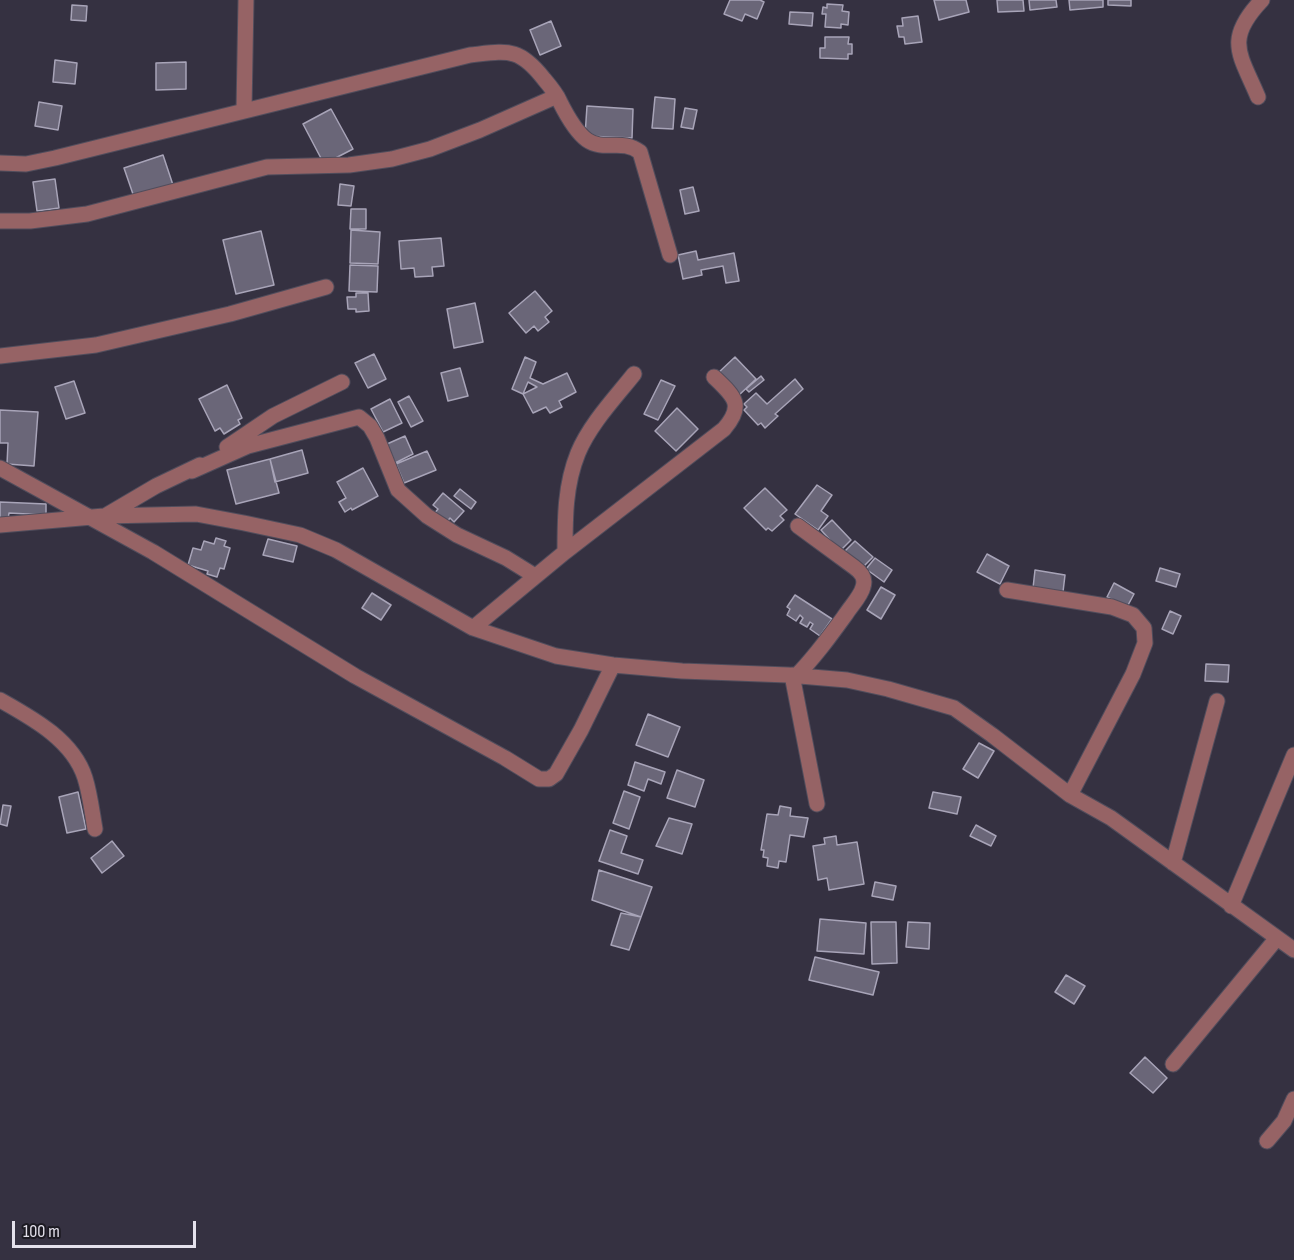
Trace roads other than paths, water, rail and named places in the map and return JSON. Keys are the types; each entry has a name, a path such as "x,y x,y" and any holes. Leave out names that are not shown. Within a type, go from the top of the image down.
{"street":[{"path":"244,111 246,0"},
{"path":"1258,97 1241,61 1239,44 1246,16 1262,0"},
{"path":"0,163 26,164 55,158 470,55 495,52 512,53 526,58 557,96 565,112 585,138 593,144 627,145 640,153 670,255"},
{"path":"0,221 30,221 87,214 267,167 338,166 392,159 430,149 480,130 557,96"},
{"path":"0,356 96,345 230,314 326,287"},
{"path":"565,552 565,508 578,452 587,436 634,374"},
{"path":"473,628 565,552 724,429 734,418 736,404 730,393 714,377"},
{"path":"192,471 273,416 342,382"},
{"path":"98,517 156,486 248,446 359,417 370,426 377,438 398,490 427,516 457,535 506,558 535,576"},
{"path":"0,468 98,517 355,676 539,779 549,779 556,774 613,665"},
{"path":"0,525 98,517 196,514 300,535 336,550 473,628 556,656 613,665 721,674 847,680 910,694 954,708 1070,795 1112,818 1294,950"},
{"path":"794,676 815,658 863,587 861,573 798,526"},
{"path":"1008,590 1112,607 1133,615 1144,628 1145,643 1133,674 1070,795"},
{"path":"794,676 817,804"},
{"path":"0,700 42,726 74,754 84,776 95,829"},
{"path":"1173,863 1217,701"},
{"path":"1231,906 1294,755"},
{"path":"1173,1064 1277,938"},
{"path":"1267,1141 1284,1120 1294,1099"}]}
